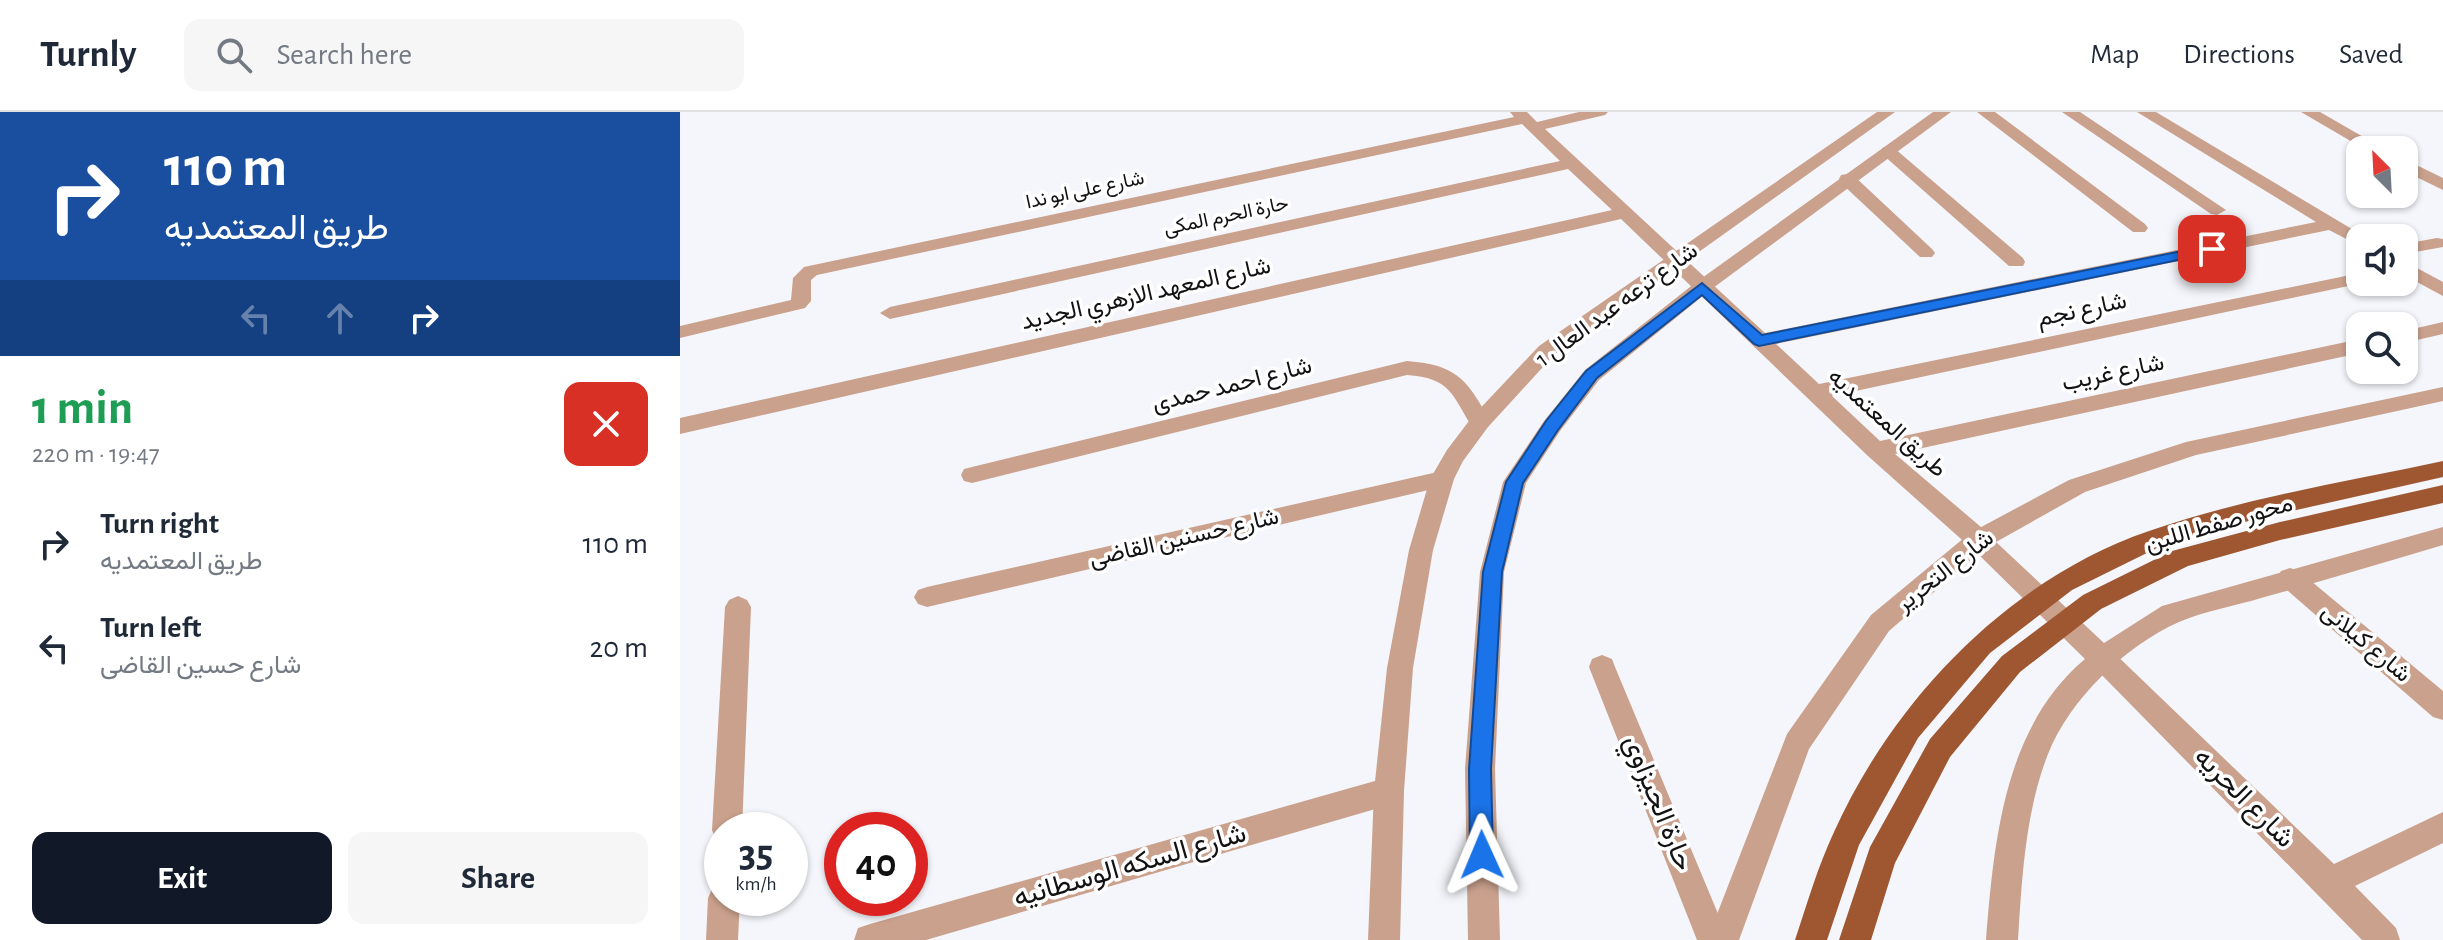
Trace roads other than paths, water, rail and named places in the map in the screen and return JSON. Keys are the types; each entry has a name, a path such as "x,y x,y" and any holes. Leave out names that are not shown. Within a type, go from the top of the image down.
{"main road":[{"name":"محور صفط اللبن","path":"1811,940 1846,839 1908,729 1981,645 2063,583 2154,539 2252,511 2443,469"},
{"name":"محور صفط اللبن","path":"1855,940 1881,858 1940,748 2011,664 2092,602 2181,558 2280,531 2443,494"}],"street":[{"path":"1526,119 1600,112"},
{"name":"شارع ترعه عبد العال 1","path":"1384,940 1389,791 1400,668 1421,550 1442,479 1480,422 1546,351 1887,112"},
{"name":"شارع ترعه عبد العال 1","path":"1484,940 1480,769 1492,572 1515,482 1552,426 1592,375 1702,287 1943,112"},
{"path":"1985,112 2139,228"},
{"path":"2070,112 2217,210"},
{"path":"2145,112 2346,232"},
{"path":"2309,112 2353,136"},
{"name":"طريق المعتمديه","path":"1526,119 1759,341 1979,540 2101,657"},
{"name":"شارع على ابو ندا","path":"680,332 798,304 801,301 802,278 811,271 1526,119"},
{"path":"1888,151 2016,262"},
{"name":"حارة الحرم المكى","path":"890,313 1572,163"},
{"path":"2418,172 2443,185"},
{"path":"1847,179 1926,253"},
{"name":"شارع المعهد الازهري الجديد","path":"680,426 1624,213"},
{"path":"1759,341 2333,224"},
{"path":"2418,246 2437,243"},
{"path":"2418,276 2443,290"},
{"name":"شارع نجم","path":"1814,392 2346,282"},
{"path":"2418,334 2443,328"},
{"name":"شارع غريب","path":"1876,450 2346,349"},
{"name":"شارع احمد حمدى","path":"972,475 1407,368 1436,370 1458,384 1480,422"},
{"name":"شارع التحرير","path":"1723,940 1797,743 1880,623 1979,540 2077,486 2194,448 2443,394"},
{"name":"شارع حسنين القاضى","path":"927,597 1442,479"},
{"path":"2002,940 2015,807 2030,761 2056,709 2072,686 2101,657 2134,633 2171,614 2443,536"},
{"name":"شارع كيلانى","path":"2290,578 2443,708"},
{"path":"728,812 738,607"},
{"name":"شارع الحريه","path":"2101,657 2330,882 2384,940"},
{"name":"حارة الجيزاوي","path":"1602,667 1713,940"},
{"name":"شارع السكه الوسطانيه","path":"870,940 908,935 1389,791"},
{"path":"2330,882 2443,827"},
{"path":"722,940 723,916"}]}
